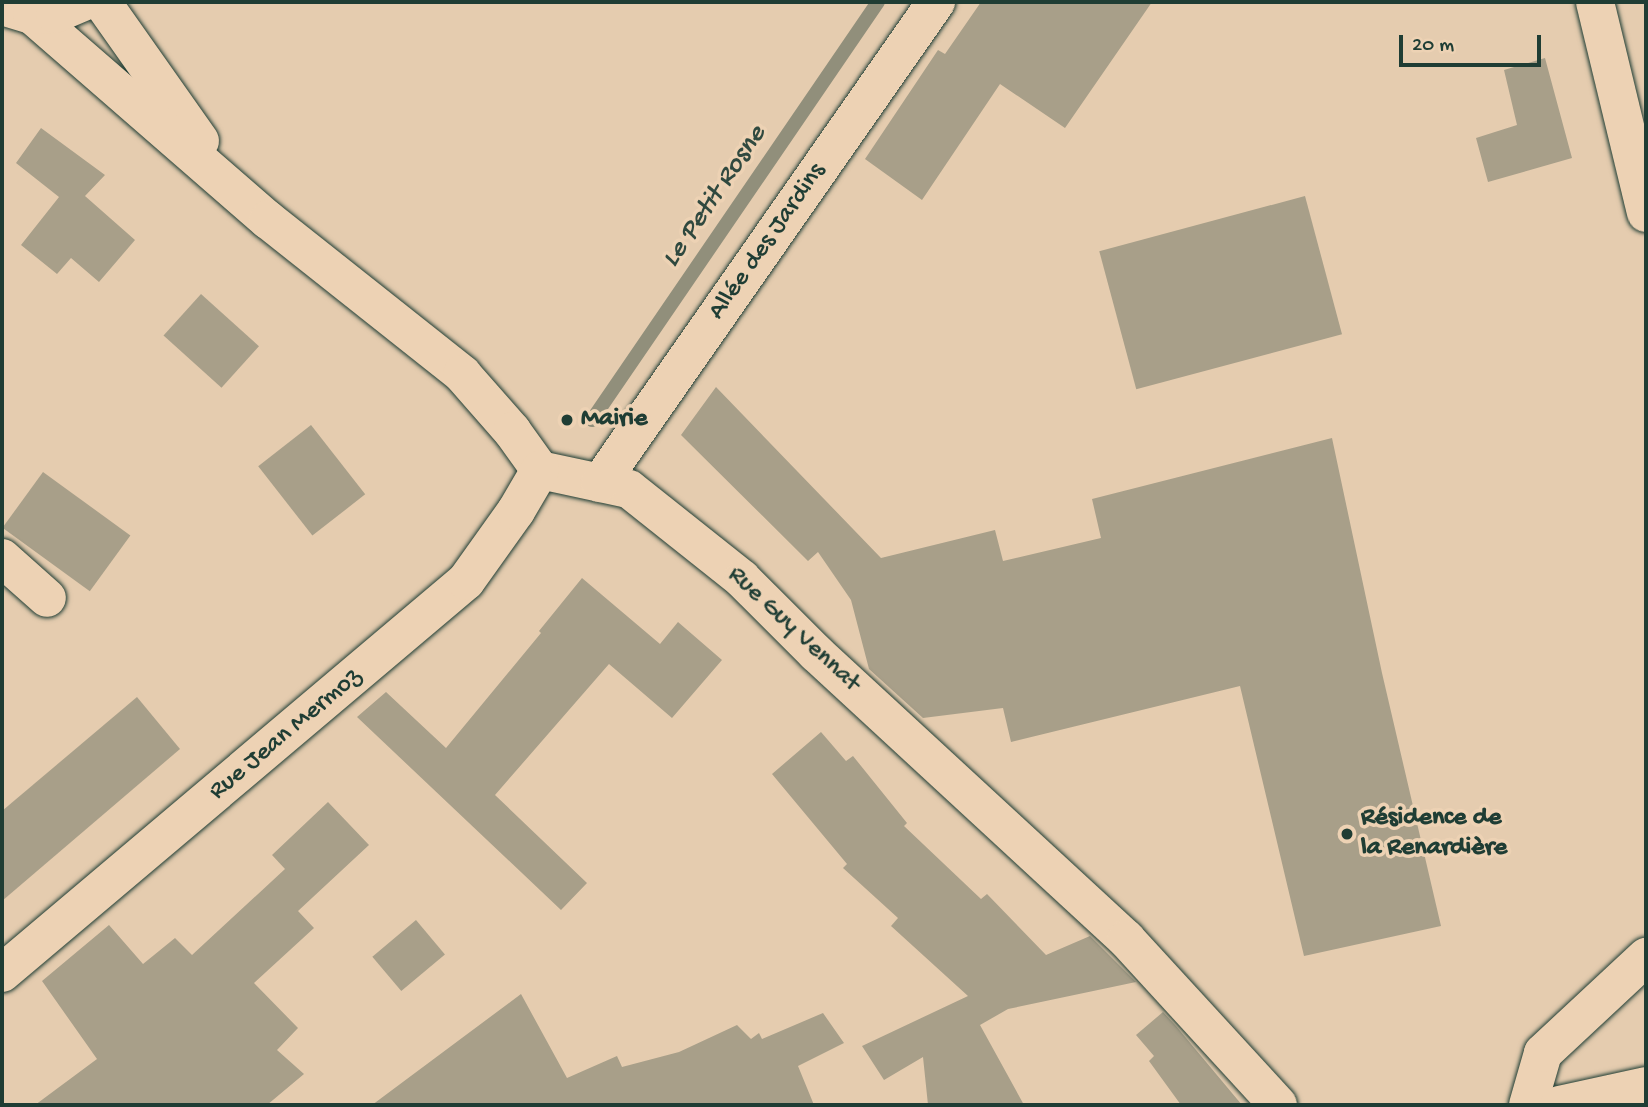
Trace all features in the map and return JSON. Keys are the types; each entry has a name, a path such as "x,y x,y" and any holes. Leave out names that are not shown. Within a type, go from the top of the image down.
{"street":[{"path":"17,10 55,14 83,2"},
{"path":"102,2 204,145 268,220"},
{"name":"Allée des Jardins","path":"600,483 936,2"},
{"path":"1595,2 1646,213"},
{"path":"17,10 268,220 462,374 512,431 540,470"},
{"name":"Rue Guy Vennat","path":"540,470 629,489 742,579 816,653 1126,939 1278,1105"},
{"name":"Rue Jean Mermoz","path":"2,973 466,581 516,511 540,470"},
{"path":"2,558 47,598"},
{"path":"1528,1105 1543,1053 1646,957"},
{"path":"1559,1105 1646,1086"}],"building":[{"path":"981,2 1152,2 1065,128 1000,84 922,200 865,159 938,50 945,54"},
{"path":"1545,58 1572,158 1488,182 1476,138 1517,125 1504,70"},
{"path":"41,128 105,175 85,196 135,240 99,282 71,258 57,274 21,245 59,197 16,163"},
{"path":"1305,196 1342,334 1136,389 1099,251"},
{"path":"201,294 259,346 221,388 164,336"},
{"path":"716,387 881,558 995,530 1003,561 1101,538 1092,499 1332,438 1382,673 1441,926 1304,956 1240,686 1011,742 1003,708 923,718 869,669 851,600 818,552 808,561 681,435"},
{"path":"311,425 365,494 312,536 258,466"},
{"path":"43,472 130,535 90,591 2,528"},
{"path":"582,578 660,644 678,622 722,660 672,718 609,664 495,795 587,883 561,910 357,717 386,692 446,748 541,633 539,631"},
{"path":"137,697 180,749 2,901 2,811"},
{"path":"821,732 846,761 853,756 907,823 904,826 981,899 987,894 1046,955 1090,936 1136,982 1008,1009 980,1025 1024,1105 928,1105 923,1057 884,1080 862,1046 968,996 891,926 898,918 843,868 847,864 772,774"},
{"path":"328,802 369,845 298,911 314,928 254,983 298,1028 277,1050 304,1074 267,1105 35,1105 97,1059 42,981 109,925 143,964 175,938 192,955 285,869 272,855"},
{"path":"416,920 445,954 401,991 372,957"},
{"path":"521,994 567,1078 617,1056 622,1067 679,1052 737,1025 751,1039 759,1033 762,1039 823,1013 844,1043 798,1066 814,1105 372,1105"},
{"path":"1163,1012 1242,1105 1181,1105 1149,1061 1154,1056 1136,1035"}],"waterway":[{"name":"Le Petit Rosne","path":"592,420 878,2"}],"place":[{"name":"Mairie","path":"567,420"},
{"name":"Résidence de la Renardière","path":"1347,834"}]}
